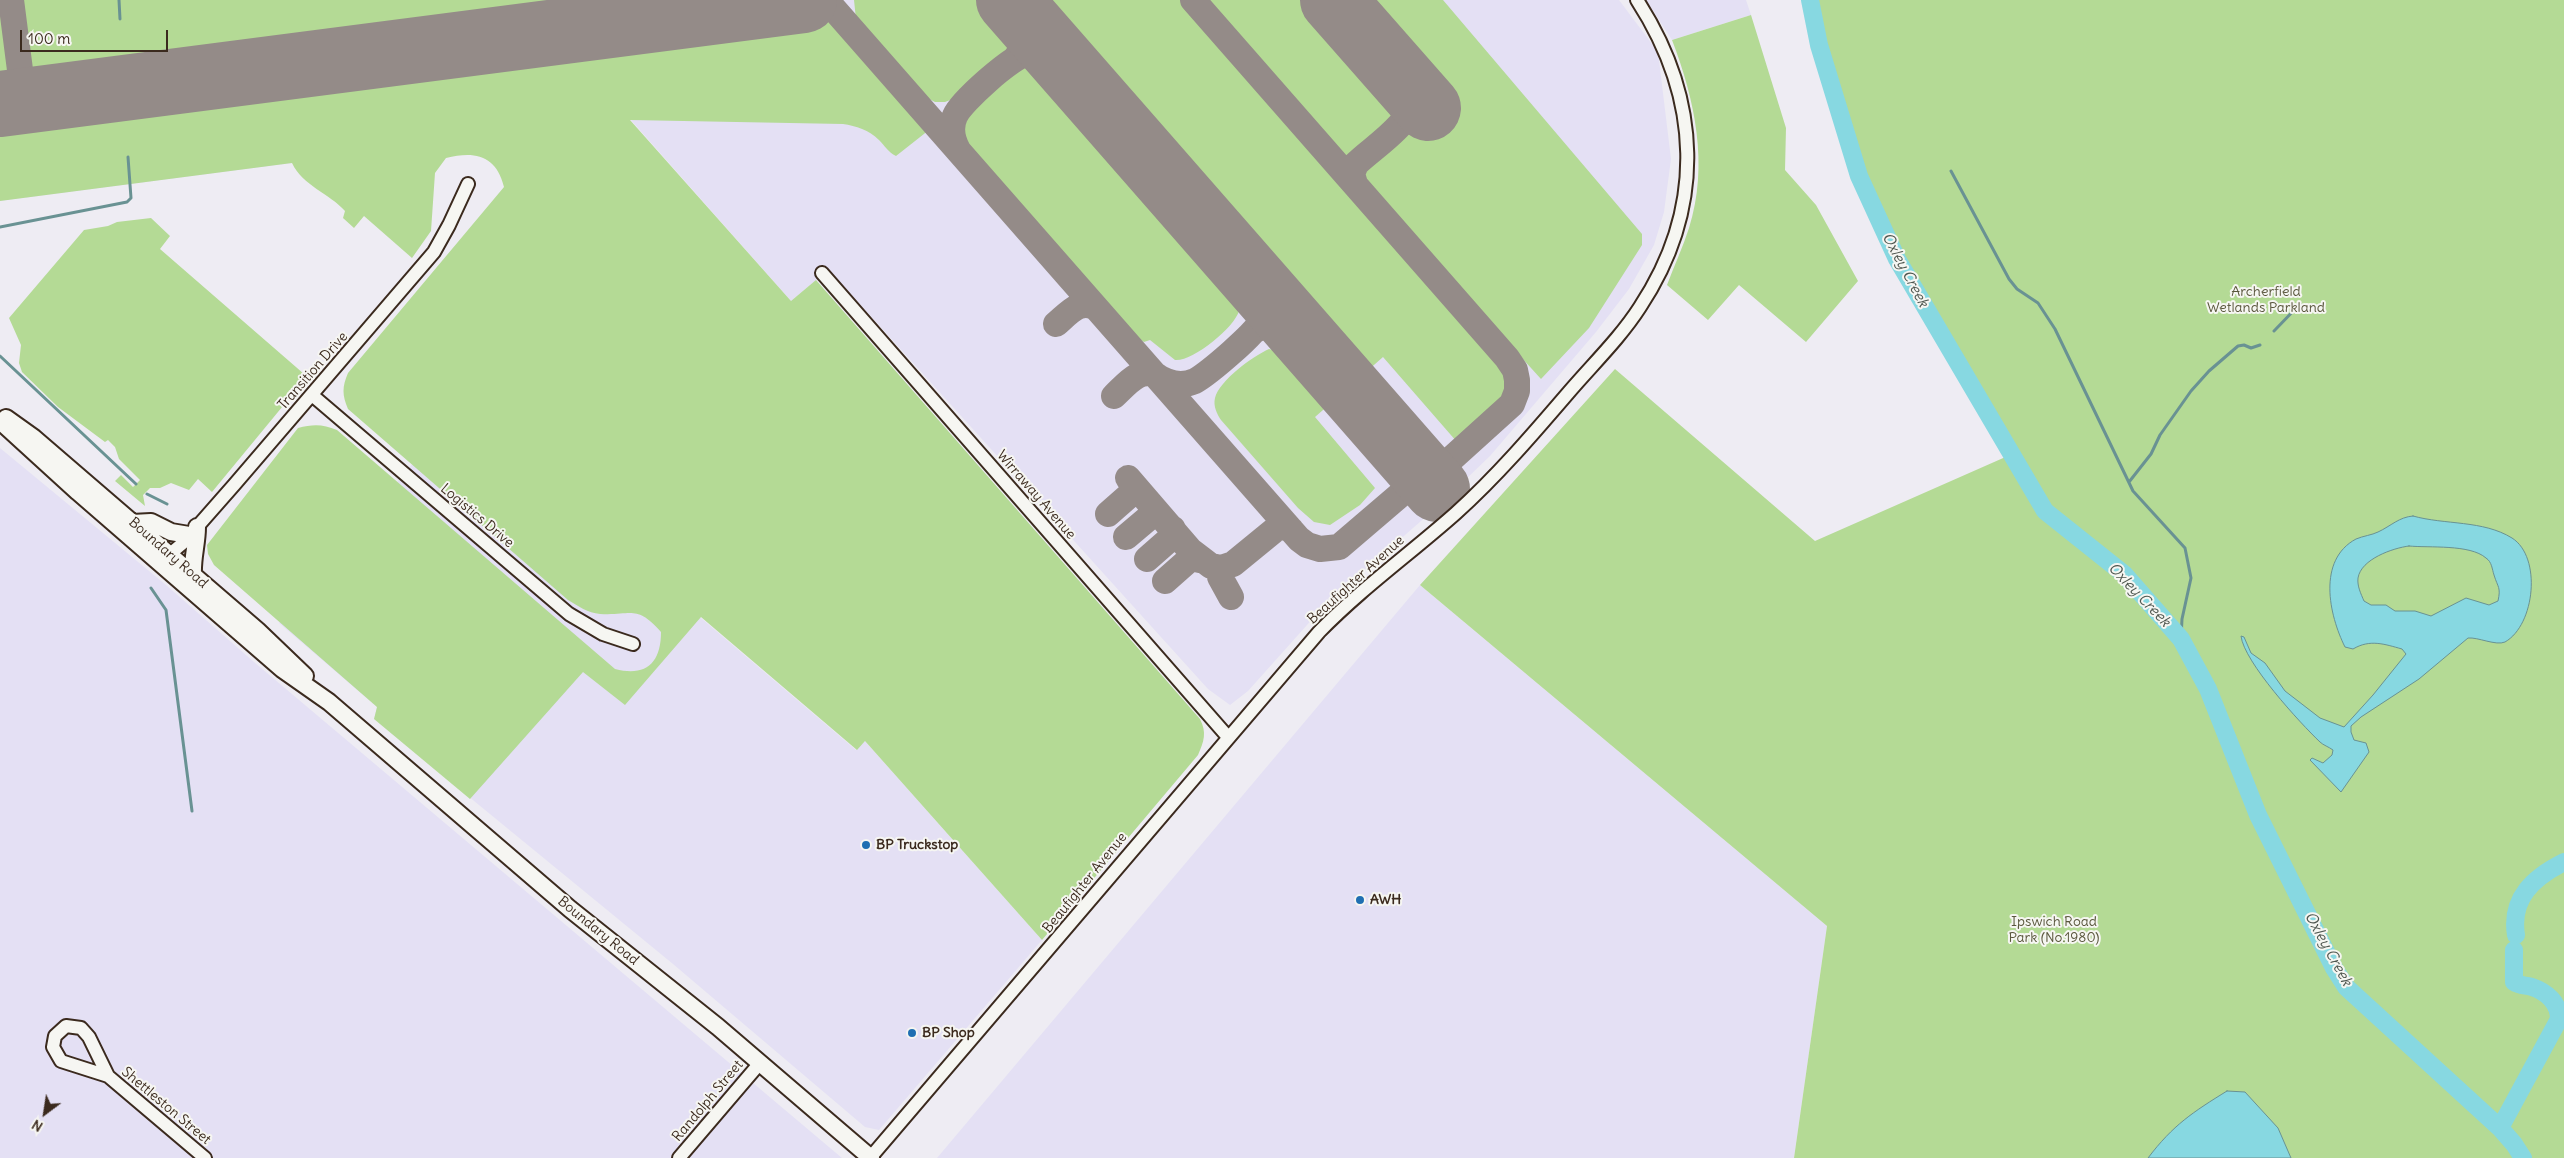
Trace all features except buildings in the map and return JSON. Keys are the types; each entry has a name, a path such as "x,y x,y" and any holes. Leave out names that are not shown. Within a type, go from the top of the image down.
{"main road":[{"name":"Boundary Road","path":"0,413 28,434 132,523 165,559 193,575 281,651 328,702"},
{"name":"Boundary Road","path":"0,421 17,439 165,559 282,669 328,702 570,909 760,1062 870,1158"},
{"path":"132,523 151,522 171,532 193,531 198,545 193,559 193,575"}],"street":[{"name":"Beaufighter Avenue","path":"870,1158 1048,952 1228,737 1340,611 1455,514 1501,469 1615,339 1639,308 1660,274 1679,224 1687,173 1686,127 1675,73 1666,52 1636,0"},
{"name":"Transition Drive","path":"165,559 193,531 434,252 449,226 468,184"},
{"name":"Wirraway Avenue","path":"822,273 1228,737"},
{"name":"Logistics Drive","path":"312,395 569,614 604,634 632,644"},
{"name":"Shettleston Street","path":"108,1076 89,1037 81,1028 66,1026 55,1036 53,1047 62,1061 108,1076 205,1158"},
{"name":"Randolph Street","path":"679,1158 760,1062"}],"shaded area":[{"path":"0,0 1619,0 1658,52 1671,159 1664,212 1654,245 1629,289 1596,332 1490,456 1437,507 1324,606 1248,691 1230,705 1208,689 829,270 791,301 630,119 0,201"},
{"path":"1646,0 1746,0 1751,15 1672,40"},
{"path":"454,414 688,607 856,750 865,741 1042,940 879,1130 865,1127 673,964 374,719 377,707 279,623"},
{"path":"0,448 166,585 254,662 842,1158 0,1158"},
{"path":"1420,585 1827,926 1794,1158 937,1158"}],"green space":[{"path":"0,0 717,0 722,34 824,21 834,23 929,130 896,156 867,131 843,124 630,120 791,301 816,280 1200,719 1204,737 1198,755 1042,940 865,741 857,750 701,617 625,705 583,672 470,799 374,719 377,707 214,565 208,554 207,545 298,428 313,425 327,427 337,430 615,669 635,671 643,669 655,659 661,632 653,623 633,613 600,614 591,612 568,600 348,409 346,404 344,391 348,373 504,187 496,168 483,158 475,156 466,155 446,158 435,173 431,231 412,258 364,216 354,228 343,218 345,211 332,199 309,184 292,163 0,201"},
{"path":"854,0 977,0 1013,41 1011,49 1006,56 958,97 945,102 935,102 920,94 856,19"},
{"path":"1040,0 1184,0 1504,364 1509,377 1509,388 1506,399 1499,409 1461,442 1457,442 1383,357 1366,372"},
{"path":"1204,0 1313,0 1319,6 1322,23 1394,106 1394,119 1358,152 1349,156 1341,154"},
{"path":"1363,0 1443,0 1642,234 1642,245 1589,328 1541,379 1363,182 1362,170 1367,162 1446,94"},
{"path":"1810,0 2564,0 2564,1158 1794,1158 1827,926 1420,585 1615,369 1815,541 2010,455 1897,259 1859,176 1819,45"},
{"path":"1751,15 1786,128 1785,170 1816,205 1858,281 1806,342 1739,285 1708,320 1667,285 1689,228 1698,180 1697,133 1693,109 1672,40"},
{"path":"1027,63 1035,64 1237,296 1239,311 1236,318 1212,343 1191,356 1175,360 1150,340 1144,342 1132,334 968,149 962,130 966,116 991,89 1020,66"},
{"path":"151,218 170,236 160,249 304,374 306,378 212,492 198,479 189,490 171,483 160,488 150,488 143,495 145,506 115,481 121,475 133,487 140,480 119,459 115,447 108,440 105,442 58,407 22,372 19,363 21,345 9,318 84,230 108,226 117,222"},
{"path":"1269,349 1281,352 1285,350 1331,403 1315,417 1375,488 1360,505 1330,525 1314,522 1298,508 1221,420 1216,410 1215,398 1223,384 1246,363"}],"water":[{"path":"2413,516 2489,528 2512,538 2522,547 2528,560 2531,575 2531,591 2528,607 2523,621 2515,633 2505,642 2497,643 2468,638 2419,679 2361,717 2351,726 2354,740 2366,743 2369,752 2341,792 2310,760 2312,758 2323,763 2332,755 2333,750 2320,742 2274,692 2252,661 2244,647 2241,636 2244,637 2251,653 2265,663 2285,691 2320,718 2344,727 2406,654 2402,649 2377,643 2365,644 2353,649 2345,647 2334,620 2330,589 2331,574 2336,560 2344,548 2356,539 2376,533","holes":["2409,546 2449,547 2470,550 2486,558 2491,564 2499,588 2498,601 2489,605 2466,598 2431,616 2415,611 2395,611 2386,605 2371,605 2364,601 2359,590 2358,578 2360,571 2371,560 2387,552"]},
{"path":"2227,1091 2245,1092 2278,1128 2291,1158 2148,1158 2184,1120"}],"waterway":[{"path":"119,0 120,19"},
{"name":"Oxley Creek","path":"1810,0 1819,45 1859,176 1897,259 2045,511 2124,574 2181,639 2208,689 2258,815 2334,968 2346,987 2500,1128 2523,1158"},
{"path":"0,227 127,202 131,198 128,157"},
{"path":"1951,171 2009,279 2017,289 2038,303 2055,329 2133,491 2185,548 2191,578 2182,619 2181,639"},
{"path":"2274,331 2300,304"},
{"path":"2129,482 2151,454 2160,435 2191,391 2209,371 2238,346 2244,345 2251,348 2260,345"},
{"path":"0,356 136,484"},
{"path":"147,494 167,504"},
{"path":"151,588 166,610 192,811"},
{"path":"2516,935 2515,922 2517,910 2527,890 2543,875 2564,862"},
{"path":"2500,1128 2559,1019 2557,1008 2547,995 2530,986 2514,982 2514,950"}],"taxiway":[{"path":"11,0 24,101"},
{"path":"826,0 1299,539 1307,545 1320,549 1339,547 1415,482 1439,470 1512,404 1517,391 1515,370 1507,358 1193,0"},
{"path":"1007,0 1018,14 1025,35 1024,43 1015,59"},
{"path":"958,150 954,142 952,129 953,120 959,109 999,71 1021,56 1032,52 1045,53 1060,61 1122,130"},
{"path":"1355,184 1352,174 1356,164 1394,131 1410,112 1412,102 1410,92 1382,56"},
{"path":"1155,375 1175,384 1195,381 1241,344 1257,327 1263,317 1264,304 1259,287 1198,215"},
{"path":"1056,324 1074,308 1085,305 1096,308"},
{"path":"1254,331 1274,324 1283,325 1291,329 1307,341 1352,391"},
{"path":"1114,396 1128,382 1139,375 1145,373 1157,376"},
{"path":"1362,403 1419,465 1434,469 1445,465"},
{"path":"1128,478 1190,550 1211,566 1221,568 1233,564 1277,528 1285,527 1291,530"},
{"path":"1108,514 1133,492 1140,492"},
{"path":"1126,537 1152,515 1153,507"},
{"path":"1147,559 1172,537 1173,529"},
{"path":"1165,581 1191,558 1200,560"},
{"path":"1225,567 1221,571 1220,577 1231,597"}],"runway":[{"path":"0,104 804,0"},
{"path":"1009,0 1437,489"},
{"path":"1333,0 1428,108"}],"place":[{"name":"BP Truckstop","path":"866,845"},
{"name":"AWH","path":"1360,900"},
{"name":"BP Shop","path":"912,1033"}],"park label":[{"name":"Archerfield Wetlands Parkland","path":"2266,300"},
{"name":"Ipswich Road Park (No.1980)","path":"2054,930"}]}
